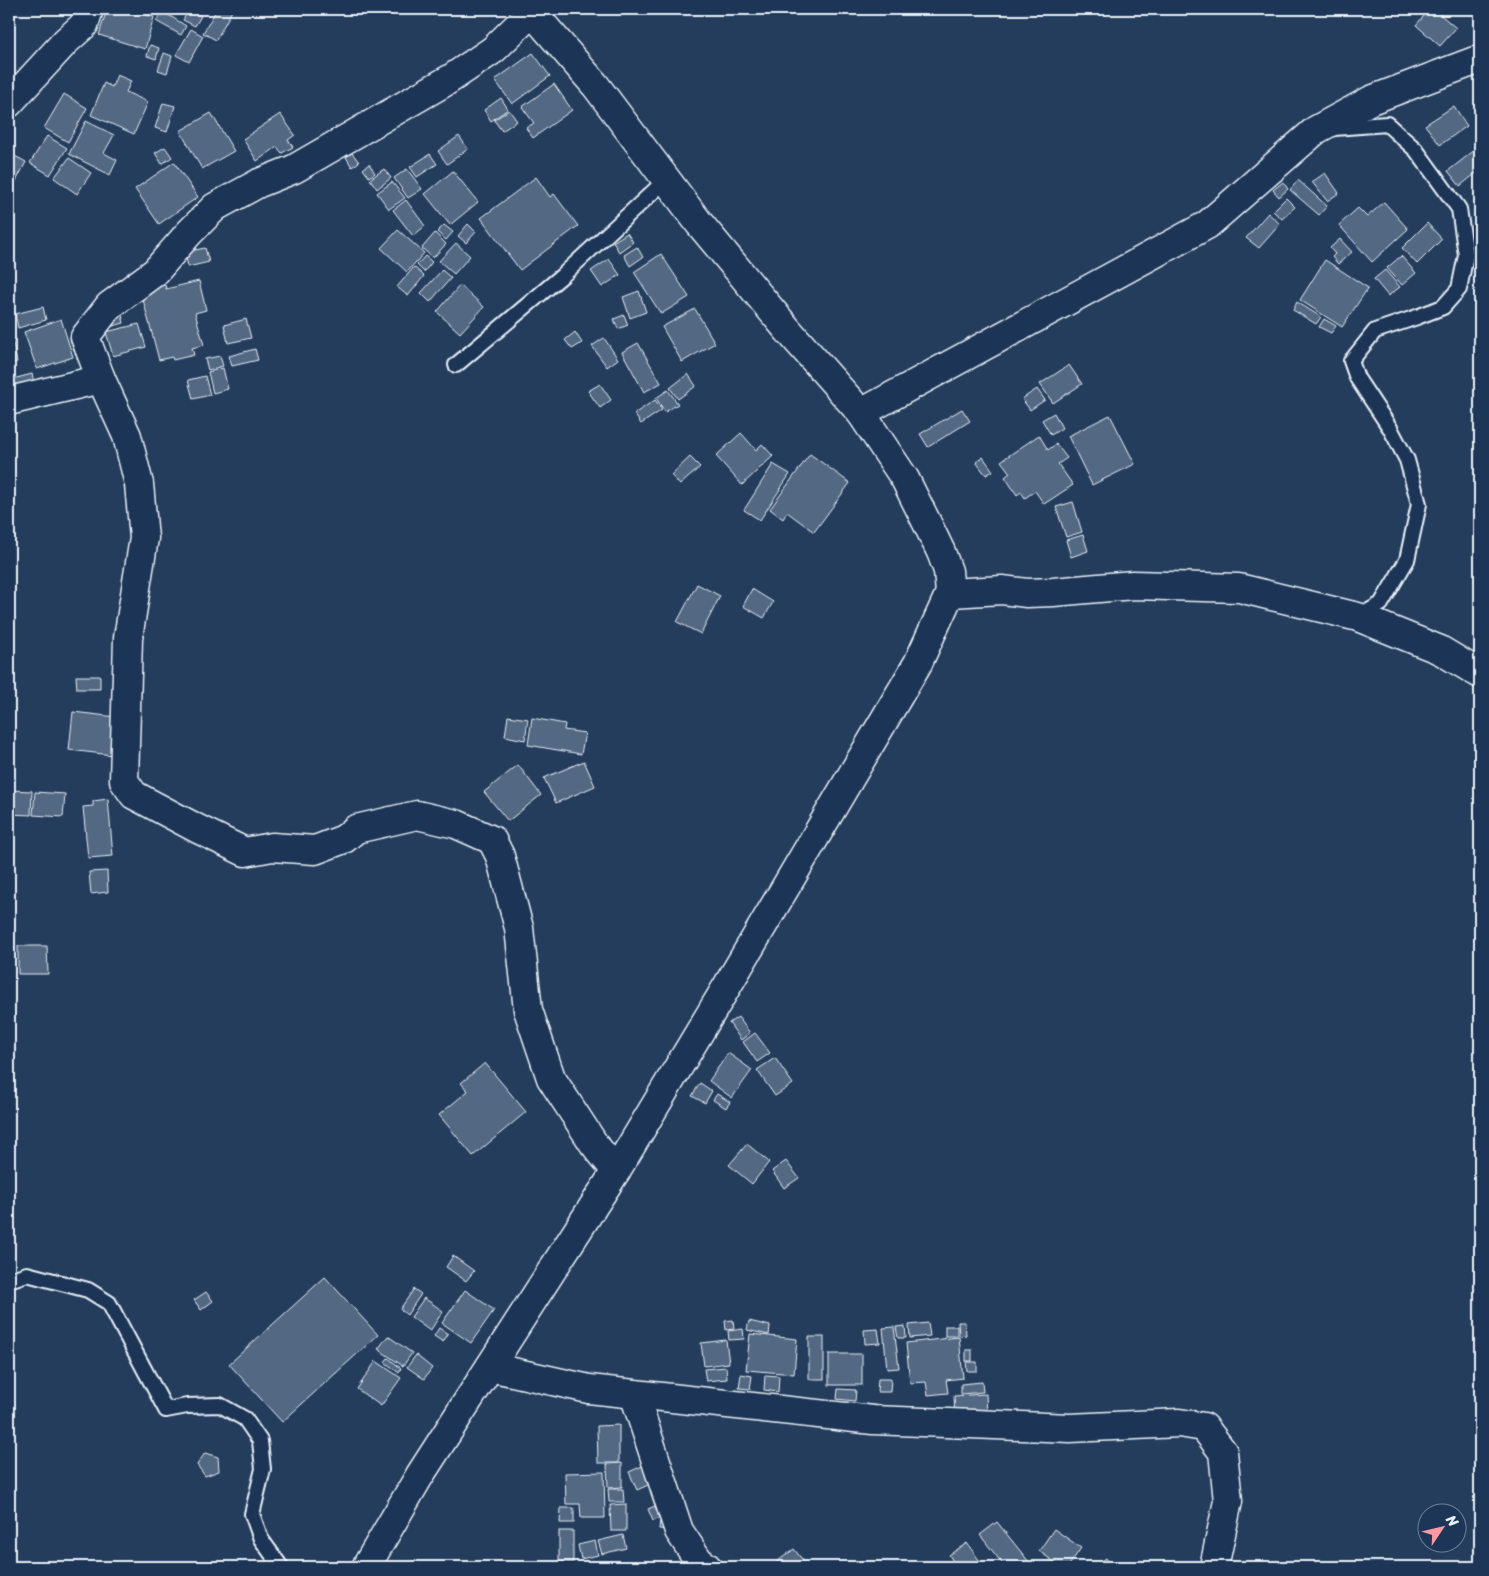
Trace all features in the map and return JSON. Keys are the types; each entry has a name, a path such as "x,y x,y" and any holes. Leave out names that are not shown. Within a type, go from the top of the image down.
{"street":[{"path":"9,103 66,41 84,25 89,9"},
{"path":"366,1567 420,1475 616,1172 918,663 950,593 948,571 927,523 905,479 861,413 774,314 699,223 596,86 530,11 493,50 450,79 294,169 259,183 215,207 154,272 109,306 85,337 100,379 127,436 139,484 144,538 128,638 124,781 134,794 245,852 272,847 314,850 344,838 356,829 417,816 456,824 492,840 500,856 519,928 528,1010 551,1078 594,1144 616,1172"},
{"path":"861,413 1207,225 1316,130 1371,100 1480,59"},
{"path":"9,401 100,379"},
{"path":"950,593 1002,590 1027,593 1053,592 1133,585 1239,588 1358,617 1440,650 1480,674"},
{"path":"490,1367 589,1389 873,1420 1070,1428 1178,1423 1204,1427 1223,1452 1228,1501 1214,1567"},
{"path":"634,1394 679,1531 699,1561 707,1567"}],"lane":[{"path":"1316,130 1387,124 1416,150 1459,209 1466,255 1459,289 1443,307 1375,331 1351,361 1357,378 1390,428 1407,460 1419,504 1407,560 1380,604 1358,617"},
{"path":"456,365 563,275 667,179"},
{"path":"9,1280 27,1274 88,1290 109,1303 166,1410 186,1406 220,1404 245,1419 260,1441 263,1469 252,1514 261,1539 281,1567"}],"building":[{"path":"107,9 126,9 154,17 145,49 99,35"},
{"path":"189,9 201,16 195,26 183,20"},
{"path":"217,9 233,9 216,40 203,33"},
{"path":"1430,9 1434,9 1456,28 1440,46 1416,25"},
{"path":"162,11 186,26 181,35 156,21"},
{"path":"191,29 203,36 189,62 176,55"},
{"path":"150,45 159,48 156,59 147,56"},
{"path":"164,53 172,56 167,73 158,70"},
{"path":"533,53 550,76 512,104 495,80"},
{"path":"117,75 131,81 126,92 148,102 134,134 91,115 104,83 112,87"},
{"path":"554,84 572,110 533,138 526,128 534,123 522,107"},
{"path":"64,94 87,108 68,142 44,128"},
{"path":"501,98 508,109 491,121 484,110"},
{"path":"163,103 175,106 167,132 155,128"},
{"path":"1454,106 1467,126 1440,145 1425,125"},
{"path":"509,110 517,121 502,131 494,120"},
{"path":"211,113 234,151 202,169 180,131"},
{"path":"280,114 295,135 288,140 293,147 282,153 277,147 257,161 243,139"},
{"path":"86,121 114,135 104,153 117,160 110,175 69,154"},
{"path":"47,136 67,148 50,175 30,163"},
{"path":"459,136 468,149 447,164 438,151"},
{"path":"1480,146 1480,170 1460,186 1448,171"},
{"path":"165,147 172,157 162,164 155,153"},
{"path":"9,153 26,162 11,191 9,189"},
{"path":"352,153 359,162 352,167 346,157"},
{"path":"430,154 437,164 417,177 410,167"},
{"path":"69,158 91,173 77,194 54,178"},
{"path":"174,162 198,197 159,224 135,189"},
{"path":"369,164 375,173 369,177 363,169"},
{"path":"384,169 391,178 377,189 370,179"},
{"path":"407,169 422,189 408,198 394,178"},
{"path":"453,171 478,202 450,225 425,194"},
{"path":"1325,173 1339,193 1327,201 1312,182"},
{"path":"536,177 550,197 554,194 578,226 520,270 481,218"},
{"path":"1298,180 1327,206 1319,215 1290,190"},
{"path":"392,182 405,198 389,209 377,193"},
{"path":"1283,182 1288,189 1279,197 1273,190"},
{"path":"1286,198 1295,207 1282,219 1273,211"},
{"path":"406,200 425,226 413,236 393,210"},
{"path":"1384,202 1408,229 1372,262 1339,225 1358,208 1367,217"},
{"path":"1268,213 1280,224 1259,248 1246,238"},
{"path":"1427,223 1442,239 1417,264 1402,248"},
{"path":"468,224 476,232 466,243 458,236"},
{"path":"444,225 453,232 446,240 437,232"},
{"path":"398,230 424,253 407,272 381,248"},
{"path":"435,233 446,244 433,258 422,248"},
{"path":"627,233 633,242 619,252 613,242"},
{"path":"1340,239 1352,252 1338,264 1332,257 1335,254 1330,248"},
{"path":"456,243 470,256 454,274 439,261"},
{"path":"637,247 643,257 630,266 624,255"},
{"path":"205,248 209,262 188,267 185,252"},
{"path":"661,254 689,297 661,314 634,272"},
{"path":"425,256 432,262 424,272 417,265"},
{"path":"1401,256 1416,273 1402,285 1387,268"},
{"path":"609,259 620,275 602,287 591,271"},
{"path":"1325,260 1368,288 1342,327 1300,300"},
{"path":"414,267 424,276 408,296 397,287"},
{"path":"442,270 451,278 430,302 421,293"},
{"path":"1385,270 1400,287 1388,296 1374,279"},
{"path":"199,281 206,310 195,313 204,345 192,348 194,355 173,360 172,357 159,360 141,292 165,285 166,289"},
{"path":"460,285 484,307 460,333 437,312"},
{"path":"639,291 646,312 630,318 623,297"},
{"path":"1297,302 1321,317 1316,324 1293,310"},
{"path":"43,307 46,320 18,328 15,314"},
{"path":"695,309 715,343 682,362 662,327"},
{"path":"121,311 124,323 106,328"},
{"path":"624,315 628,325 618,329 614,319"},
{"path":"61,319 73,357 37,369 24,332"},
{"path":"246,319 251,338 228,343 224,325"},
{"path":"1324,319 1336,326 1331,333 1319,327"},
{"path":"139,324 146,347 113,356 106,332"},
{"path":"575,332 582,343 572,349 565,340"},
{"path":"9,334 11,334 17,362 9,364"},
{"path":"604,338 618,359 607,367 592,346"},
{"path":"638,343 661,383 644,392 622,352"},
{"path":"255,349 258,360 232,366 229,356"},
{"path":"220,356 223,366 208,370 205,359"},
{"path":"1069,365 1082,384 1053,403 1040,384"},
{"path":"223,368 228,389 213,393 208,372"},
{"path":"32,374 36,391 9,398 9,380"},
{"path":"688,374 696,386 678,399 670,388"},
{"path":"205,376 210,395 193,399 188,380"},
{"path":"600,384 611,400 600,408 588,391"},
{"path":"1037,389 1045,400 1030,410 1022,399"},
{"path":"668,390 678,404 665,412 656,398"},
{"path":"655,400 662,410 641,424 634,414"},
{"path":"962,409 970,421 928,447 920,434"},
{"path":"1054,413 1062,428 1051,435 1042,420"},
{"path":"1110,415 1135,464 1092,485 1068,436"},
{"path":"741,433 756,450 762,444 773,456 742,485 716,456"},
{"path":"1039,435 1048,450 1056,444 1067,458 1058,464 1073,485 1044,504 1035,491 1025,498 1021,492 1017,495 1005,477 1010,473 1001,461"},
{"path":"810,454 850,483 814,532 787,512 783,519 770,509"},
{"path":"690,457 700,467 680,485 671,475"},
{"path":"983,457 993,471 986,475 976,462"},
{"path":"773,464 790,474 760,520 744,510"},
{"path":"1073,502 1082,532 1066,537 1056,507"},
{"path":"1083,535 1088,551 1071,557 1066,540"},
{"path":"697,584 720,596 701,634 677,622"},
{"path":"752,589 773,602 764,618 743,606"},
{"path":"76,676 100,676 100,689 77,689"},
{"path":"73,712 116,717 112,755 69,750"},
{"path":"508,716 528,719 525,740 505,736"},
{"path":"532,718 565,724 564,730 585,733 581,754 528,745"},
{"path":"584,761 595,786 556,803 544,778"},
{"path":"518,765 541,795 508,821 484,792"},
{"path":"9,790 32,791 31,815 9,814"},
{"path":"35,792 65,794 63,817 33,815"},
{"path":"108,799 113,856 88,858 83,807 93,806 93,801"},
{"path":"107,871 108,892 91,894 89,872"},
{"path":"18,946 47,946 48,974 18,974"},
{"path":"738,1017 750,1033 741,1040 729,1023"},
{"path":"755,1033 770,1053 757,1062 743,1042"},
{"path":"728,1053 752,1070 732,1098 709,1081"},
{"path":"775,1058 793,1084 775,1096 757,1070"},
{"path":"485,1063 526,1112 473,1156 439,1115 468,1091 461,1083"},
{"path":"700,1083 712,1091 705,1103 692,1096"},
{"path":"717,1094 730,1102 726,1108 713,1100"},
{"path":"747,1144 769,1162 752,1184 729,1165"},
{"path":"786,1161 799,1178 784,1188 772,1171"},
{"path":"453,1256 474,1271 466,1281 446,1267"},
{"path":"325,1277 378,1335 282,1422 229,1364"},
{"path":"414,1289 421,1294 407,1315 400,1309"},
{"path":"465,1290 494,1310 471,1343 442,1323"},
{"path":"206,1292 213,1301 201,1310 194,1300"},
{"path":"424,1298 443,1311 430,1331 411,1317"},
{"path":"733,1320 734,1329 726,1330 725,1321"},
{"path":"749,1321 770,1326 769,1335 747,1330"},
{"path":"958,1322 965,1322 966,1335 959,1336"},
{"path":"928,1323 930,1336 910,1338 909,1325"},
{"path":"905,1326 906,1338 898,1338 896,1327"},
{"path":"945,1326 957,1326 957,1336 945,1336"},
{"path":"894,1327 899,1368 887,1369 883,1328"},
{"path":"439,1328 448,1334 443,1342 434,1336"},
{"path":"743,1329 744,1339 729,1340 728,1331"},
{"path":"878,1329 880,1343 865,1344 864,1330"},
{"path":"750,1334 797,1339 794,1374 746,1370"},
{"path":"388,1336 412,1353 403,1366 378,1349"},
{"path":"809,1337 824,1337 824,1379 809,1379"},
{"path":"959,1337 963,1378 946,1380 948,1393 928,1395 926,1382 910,1383 906,1343"},
{"path":"726,1340 729,1363 704,1366 701,1343"},
{"path":"966,1350 972,1350 972,1361 966,1361"},
{"path":"829,1354 862,1354 862,1385 829,1385"},
{"path":"416,1355 432,1368 424,1379 407,1367"},
{"path":"388,1358 401,1368 399,1373 385,1362"},
{"path":"376,1361 401,1378 381,1406 357,1389"},
{"path":"966,1362 977,1362 977,1371 967,1371"},
{"path":"726,1367 727,1379 706,1381 704,1369"},
{"path":"741,1374 752,1376 750,1389 739,1388"},
{"path":"765,1375 779,1376 778,1392 764,1390"},
{"path":"878,1379 891,1379 890,1392 877,1392"},
{"path":"982,1382 983,1392 961,1394 961,1384"},
{"path":"838,1389 856,1390 855,1401 837,1399"},
{"path":"986,1394 987,1415 955,1417 954,1396"},
{"path":"619,1425 619,1463 598,1463 597,1426"},
{"path":"205,1453 218,1457 219,1471 205,1476 197,1465"},
{"path":"622,1463 622,1487 608,1488 607,1464"},
{"path":"649,1463 657,1481 637,1490 629,1472"},
{"path":"604,1472 605,1518 581,1518 580,1504 566,1504 565,1473"},
{"path":"608,1489 623,1489 624,1502 609,1502"},
{"path":"626,1504 626,1531 611,1531 610,1505"},
{"path":"660,1504 665,1516 653,1521 648,1509"},
{"path":"561,1508 574,1508 574,1523 560,1523"},
{"path":"660,1520 667,1521 667,1530 659,1529"},
{"path":"997,1522 1033,1567 1005,1567 980,1535"},
{"path":"1054,1529 1081,1548 1068,1567 1061,1567 1039,1551"},
{"path":"559,1531 573,1531 573,1562 559,1562"},
{"path":"623,1535 626,1548 602,1554 598,1541"},
{"path":"595,1541 598,1555 581,1559 578,1545"},
{"path":"967,1543 984,1567 957,1567 949,1555"},
{"path":"794,1549 808,1567 770,1567"},
{"path":"1106,1558 1112,1567 1094,1567"},
{"path":"929,1562 932,1567 917,1567"}]}
